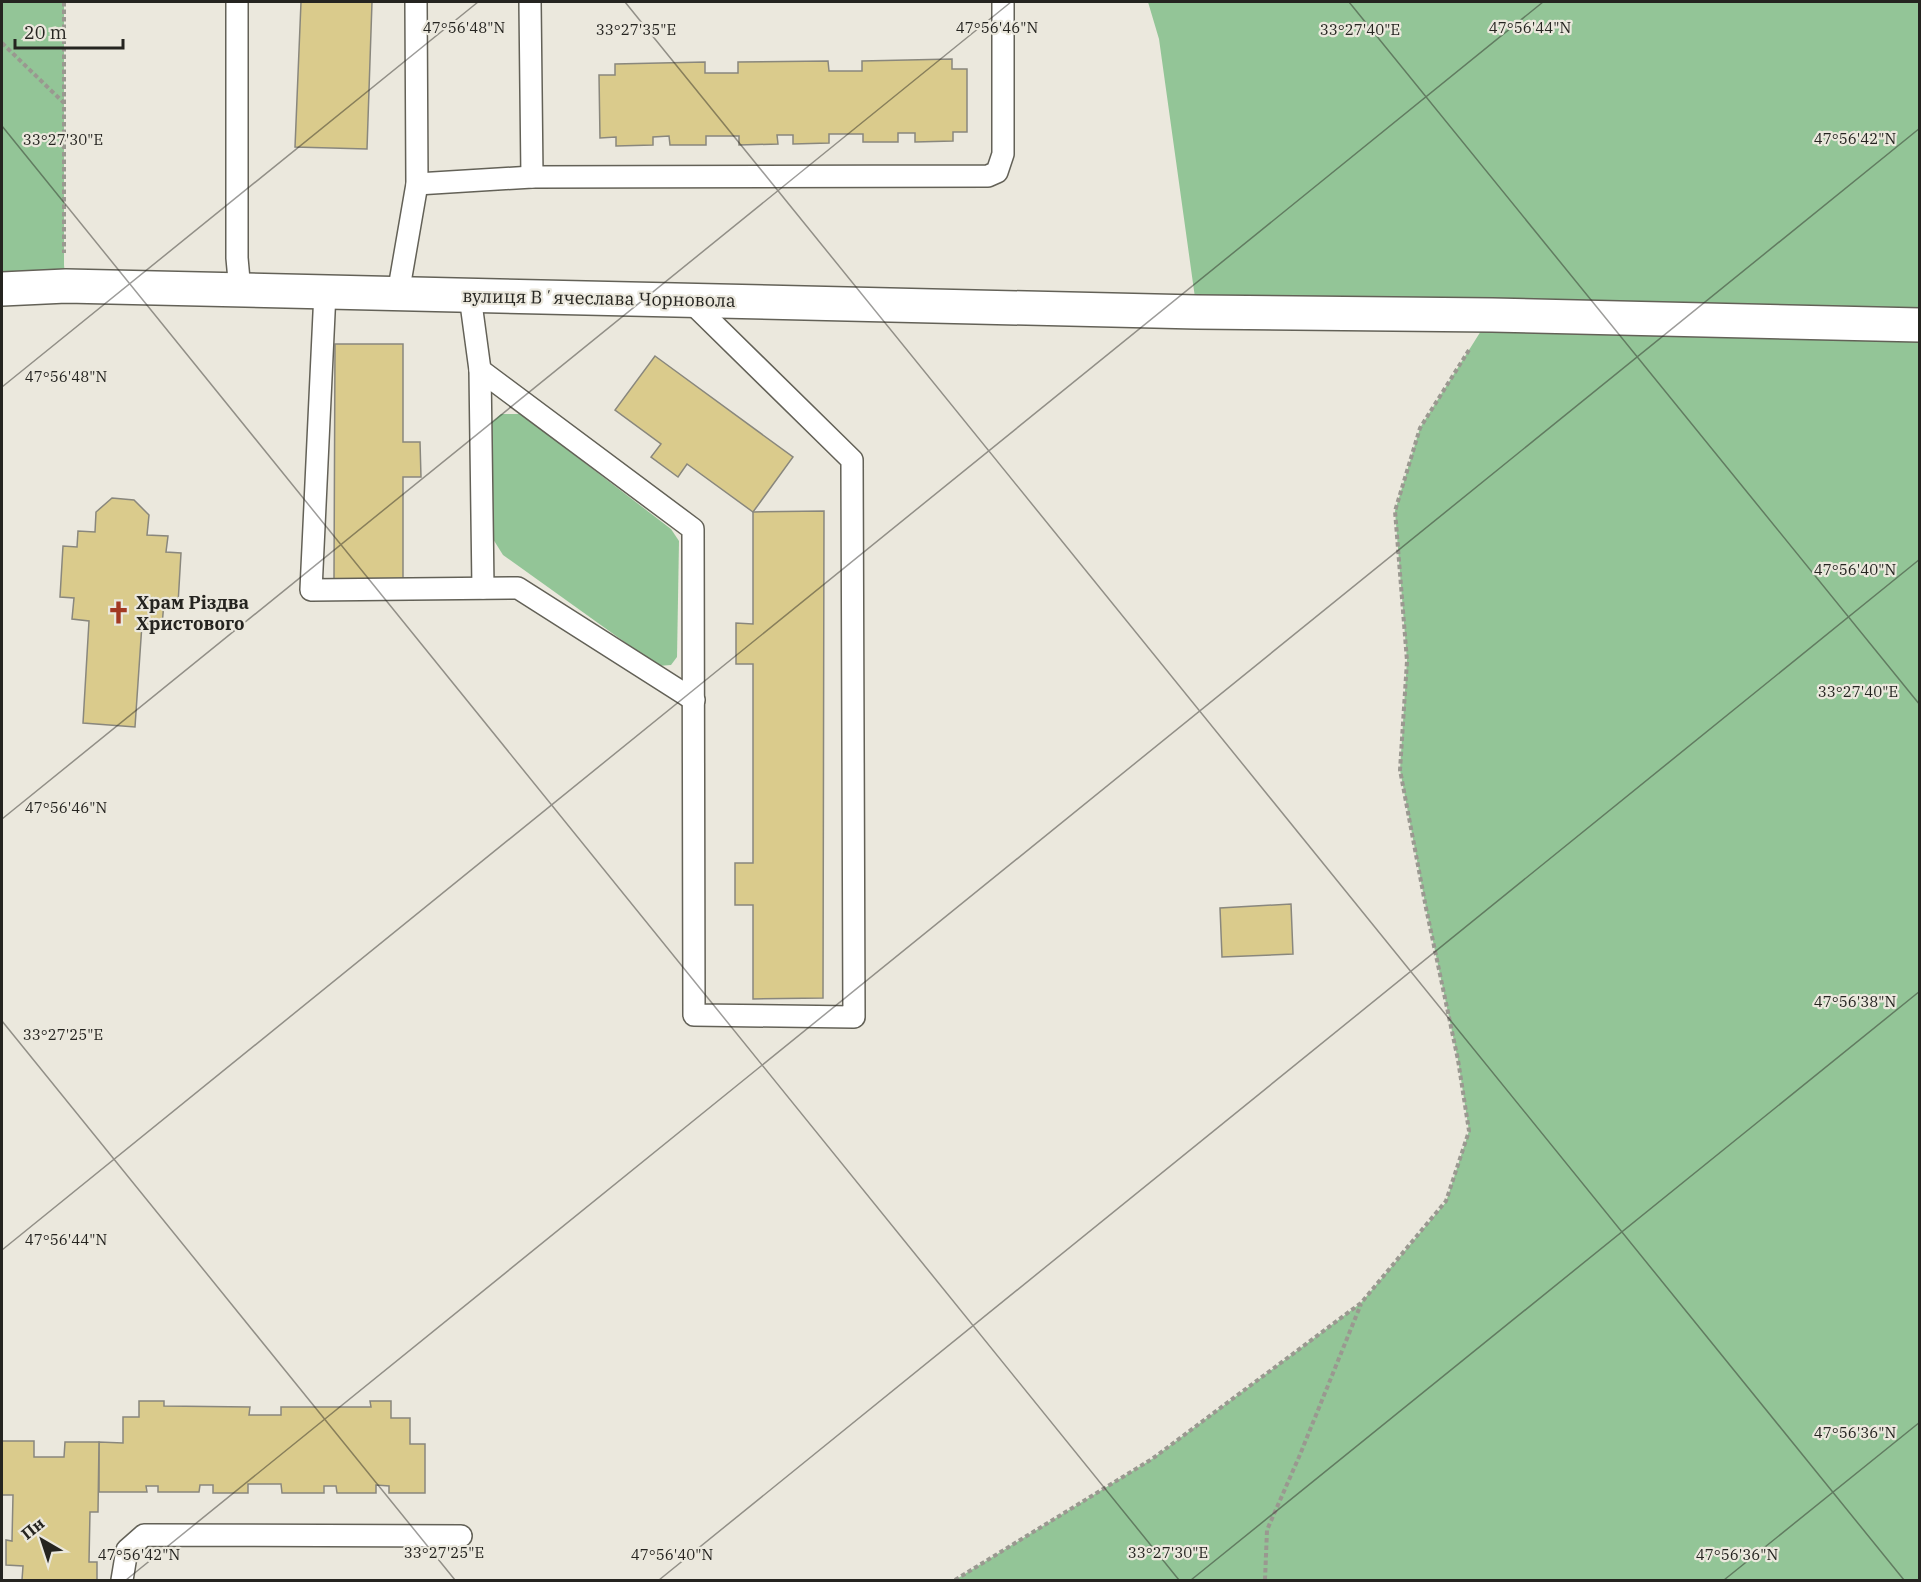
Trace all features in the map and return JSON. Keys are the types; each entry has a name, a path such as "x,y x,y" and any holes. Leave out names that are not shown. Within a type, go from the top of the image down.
{"street":[{"name":"вулиця Вʼячеслава Чорновола","path":"2,289 66,286 1197,312 1492,315 1920,325"}],"lane":[{"path":"237,2 237,258 240,291"},
{"path":"398,294 417,184 416,2"},
{"path":"530,2 532,177"},
{"path":"417,184 532,177 988,176 997,172 1003,154 1003,2"},
{"path":"325,292 311,590 518,588 694,700"},
{"path":"470,296 480,370 483,588"},
{"path":"480,370 693,529 694,1015 854,1017 852,460 688,300"},
{"path":"122,1581 127,1550 144,1534 461,1536"}],"path":[{"path":"64,2 64,265 66,286"},
{"path":"2,44 64,103"},
{"path":"955,1581 1152,1459 1361,1303 1446,1202 1469,1131 1458,1060 1400,770 1407,660 1395,511 1420,428 1492,315"},
{"path":"1265,1581 1267,1530 1299,1458 1361,1303"}],"green space":[{"path":"2,2 64,2 64,265 66,286 2,289"},
{"path":"1148,2 1919,2 1919,1580 955,1580 1152,1459 1361,1303 1446,1202 1469,1131 1458,1060 1400,770 1407,660 1395,511 1420,428 1491,315 1197,312 1159,39"},
{"path":"501,414 521,414 671,529 679,541 677,657 671,665 658,666 503,555 493,539 490,424"}],"building":[{"path":"301,2 372,2 367,149 295,147"},
{"path":"952,59 952,69 967,69 967,132 953,132 953,141 915,142 915,133 898,133 898,142 863,142 863,134 829,134 829,143 793,144 793,135 777,135 778,144 739,145 739,136 706,136 706,145 670,145 669,136 653,137 653,145 616,146 616,137 600,138 599,75 615,75 615,64 705,62 705,73 738,73 738,62 828,61 829,71 862,71 862,61"},
{"path":"335,344 403,344 403,442 420,442 421,477 403,477 403,579 334,579"},
{"path":"655,356 793,457 753,512 687,464 678,477 651,457 661,444 615,410"},
{"name":"Храм Різдва Христового","path":"112,498 134,500 149,515 147,535 168,536 166,552 181,553 178,604 164,603 162,625 142,624 135,727 83,723 89,621 72,619 74,598 60,597 63,546 77,547 78,531 95,532 96,512"},
{"path":"824,511 823,998 753,999 753,905 735,905 735,863 753,863 753,664 736,664 736,623 753,624 753,512"},
{"path":"1291,904 1293,954 1222,957 1220,908"},
{"path":"139,1401 164,1401 164,1406 250,1407 249,1415 281,1415 281,1407 371,1407 370,1401 391,1401 391,1418 410,1418 410,1444 425,1444 425,1493 389,1493 389,1486 376,1485 376,1493 337,1493 336,1486 324,1486 324,1493 282,1493 281,1484 248,1484 248,1493 213,1493 213,1485 200,1485 199,1492 158,1492 158,1486 146,1486 147,1492 99,1492 99,1442 123,1443 123,1417 139,1417"},
{"path":"2,1441 34,1441 34,1457 64,1457 65,1442 99,1442 98,1512 90,1512 89,1562 97,1562 97,1580 22,1580 23,1566 6,1565 6,1540 12,1541 13,1495 2,1495"}],"place":[{"name":"Храм Різдва Христового","path":"118,612"}]}
